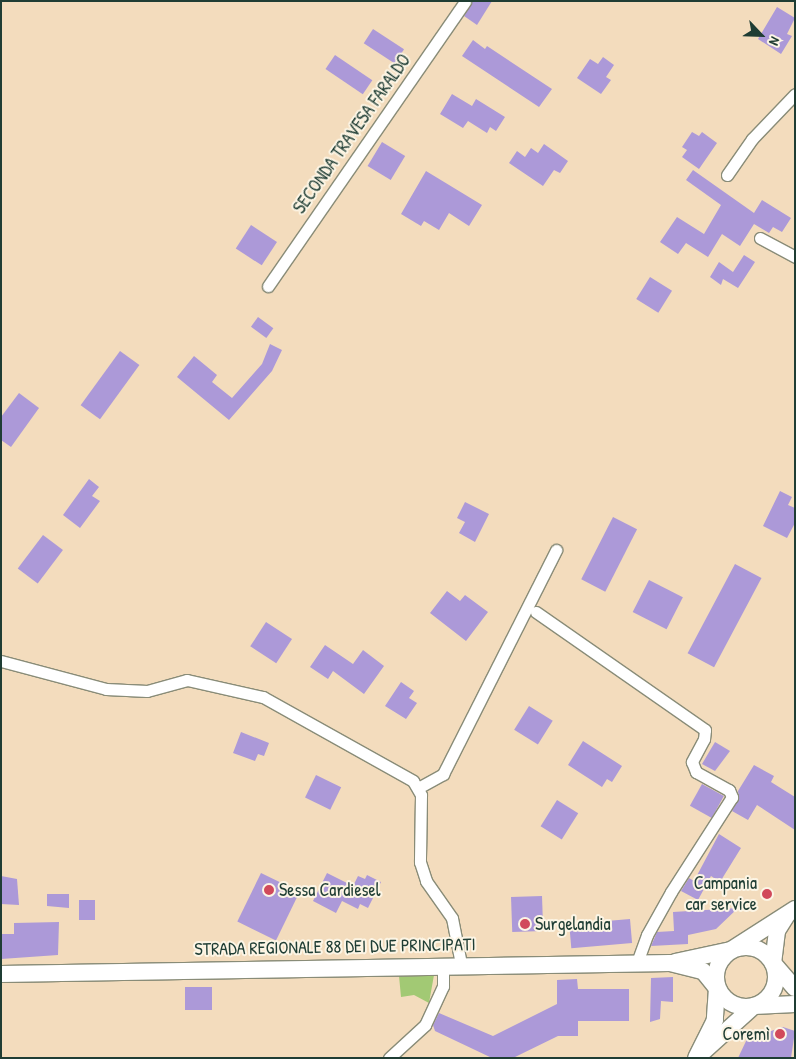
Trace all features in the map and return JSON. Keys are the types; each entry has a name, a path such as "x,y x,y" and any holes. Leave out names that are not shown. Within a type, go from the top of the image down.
{"main road":[{"path":"696,1058 715,1020 718,964 731,950 792,911"},
{"path":"696,1058 754,1006 764,1001 774,990 776,975 773,962 777,931 792,911"},
{"name":"STRADA REGIONALE 88 DEI DUE PRINCIPATI","path":"670,964 742,946 755,948 773,962 795,988"},
{"name":"STRADA REGIONALE 88 DEI DUE PRINCIPATI","path":"1,974 443,964 637,962 670,964 704,972 731,1004 754,1006 795,1004"}],"street":[{"name":"SECONDA TRAVESA FARALDO","path":"268,286 465,1"},
{"path":"727,175 752,139 795,94"},
{"path":"760,238 795,257"},
{"path":"418,788 443,774 556,550"},
{"path":"536,612 705,730 704,739 692,762 696,772 729,790 732,797 671,892 648,935 637,962"},
{"path":"1,660 106,689 147,691 187,680 263,697 337,736 413,781 421,796 420,862 426,881 452,918 461,964"},
{"path":"389,1058 425,1025 443,986 443,964"}],"green space":[{"path":"434,975 429,1003 414,995 401,997 399,976"}],"building":[{"path":"472,1 492,1 477,25 464,16"},
{"path":"777,7 795,18 787,34 792,36 781,54 758,39"},
{"path":"373,29 404,49 395,63 364,43"},
{"path":"473,40 485,49 487,46 552,89 539,107 462,56"},
{"path":"335,55 372,80 363,94 325,69"},
{"path":"603,57 614,65 606,77 611,80 601,94 577,78 590,59 598,64"},
{"path":"452,94 472,106 476,99 505,117 496,131 490,127 487,133 468,121 463,128 440,114"},
{"path":"692,132 699,136 702,132 717,143 699,169 682,157 687,150 682,147"},
{"path":"382,142 405,156 391,180 368,166"},
{"path":"544,144 568,161 560,173 554,170 543,186 509,163 517,151 525,157 531,148 538,153"},
{"path":"693,170 754,213 762,200 791,218 782,232 773,227 769,233 754,224 740,246 722,234 708,257 686,243 678,254 660,242 677,217 704,234 721,205 686,180"},
{"path":"426,171 482,205 469,226 449,213 439,230 424,221 421,226 401,214"},
{"path":"251,225 277,242 262,265 236,248"},
{"path":"744,255 755,262 738,288 723,279 721,285 710,277 719,262 733,272"},
{"path":"650,277 672,291 658,313 636,299"},
{"path":"258,317 273,328 266,338 251,327"},
{"path":"270,344 282,350 272,371 229,420 177,377 194,356 217,375 212,382 232,398 262,364"},
{"path":"120,351 139,365 100,419 81,405"},
{"path":"19,393 39,408 11,447 1,440 1,417"},
{"path":"89,479 99,487 92,496 100,501 80,528 63,515"},
{"path":"780,491 792,497 788,505 795,508 795,523 787,538 763,526"},
{"path":"465,502 489,514 475,542 459,533 465,522 457,518"},
{"path":"613,517 637,529 605,592 581,579"},
{"path":"43,535 63,550 38,584 18,569"},
{"path":"735,564 761,578 714,667 688,653"},
{"path":"649,580 683,597 667,629 633,612"},
{"path":"447,591 460,601 465,595 488,612 466,641 430,613"},
{"path":"266,622 292,639 276,663 250,646"},
{"path":"325,645 353,664 363,650 384,666 364,694 333,671 328,679 310,667"},
{"path":"401,682 414,691 409,698 417,703 406,719 385,706"},
{"path":"529,706 553,721 538,745 514,730"},
{"path":"241,732 269,743 264,756 258,754 255,761 233,753"},
{"path":"583,741 622,766 612,782 607,779 602,787 568,765"},
{"path":"715,742 730,751 715,771 702,764"},
{"path":"754,765 774,776 771,782 795,797 795,830 757,805 748,820 732,811 739,798 738,791"},
{"path":"316,775 341,787 330,810 305,797"},
{"path":"702,784 724,796 712,818 690,806"},
{"path":"557,800 578,813 562,840 541,826"},
{"path":"719,834 741,848 720,882 711,876 698,900 681,891 689,878 694,881"},
{"path":"261,873 300,892 276,940 237,922"},
{"path":"327,873 353,886 358,876 365,879 367,875 381,882 368,908 360,904 358,909 342,901 336,913 313,901"},
{"path":"1,876 17,879 19,905 1,904"},
{"path":"47,894 69,894 69,908 47,906"},
{"path":"542,896 543,931 512,932 511,897"},
{"path":"79,900 95,900 95,920 79,920"},
{"path":"738,908 716,929 688,935 688,944 651,946 657,932 674,931 673,912"},
{"path":"630,919 632,943 571,948 569,924"},
{"path":"59,922 58,955 1,959 1,934 14,934 14,923"},
{"path":"673,977 673,1002 661,1001 660,1019 650,1022 651,978"},
{"path":"577,979 578,989 629,989 629,1021 578,1021 578,1036 558,1036 513,1058 492,1058 435,1031 433,1025 439,1013 493,1036 557,1004 557,980"},
{"path":"185,987 212,987 212,1010 185,1010"},
{"path":"783,1027 795,1031 791,1058 738,1058 747,1039"}],"place":[{"name":"Sessa Cardiesel","path":"269,890"},
{"name":"Campania car service","path":"767,894"},
{"name":"Surgelandia","path":"525,924"},
{"name":"Coremì","path":"780,1034"}]}
